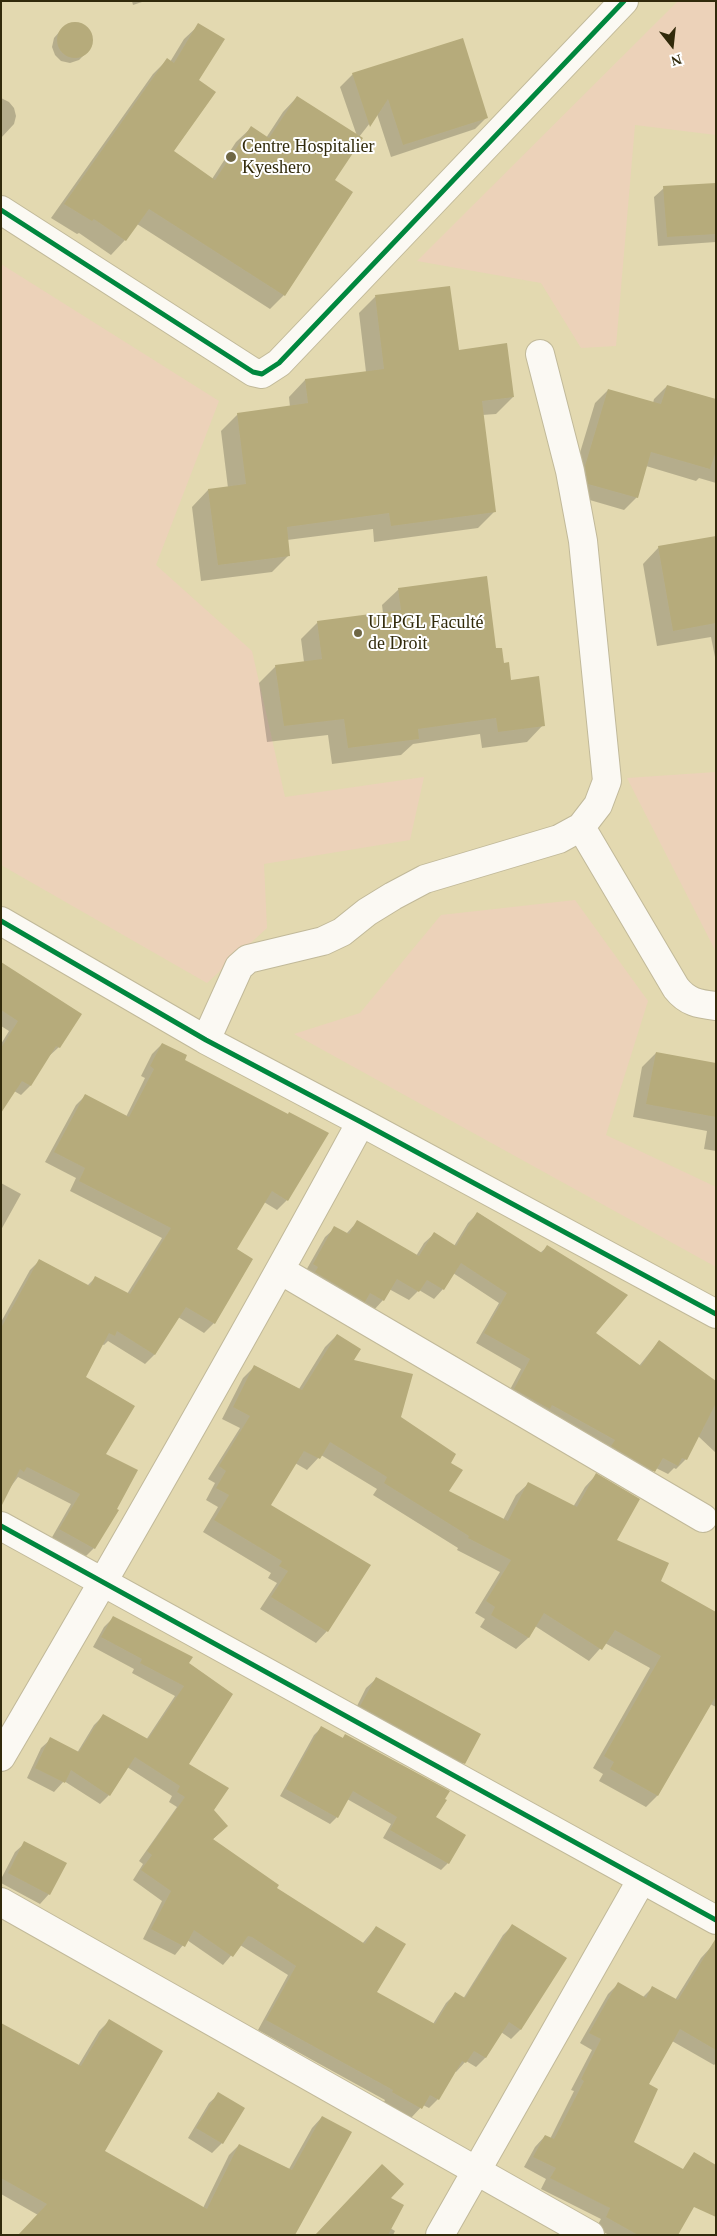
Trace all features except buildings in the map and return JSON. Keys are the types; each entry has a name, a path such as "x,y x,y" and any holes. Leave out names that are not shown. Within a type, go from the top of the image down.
{"street":[{"path":"1,210 253,372 262,374 279,363 624,1"},
{"path":"206,1040 239,967 248,959 323,941 342,932 367,912 425,879 559,839 580,827 598,805 606,781 584,541 570,470 540,354"},
{"path":"580,827 676,988 683,997 694,1003 716,1006"},
{"path":"1,921 206,1040 716,1314"},
{"path":"1,1757 103,1583 280,1270 361,1122"},
{"path":"280,1270 702,1518"},
{"path":"1,1526 716,1920"},
{"path":"440,2235 642,1879"},
{"path":"1,1902 590,2235"}],"shaded area":[{"path":"678,1 716,1 716,135 635,125 616,346 581,348 541,283 417,261"},
{"path":"1,264 219,401 156,565 252,651 285,797 424,777 410,840 264,864 267,928 207,983 1,865"},
{"path":"716,772 716,952 627,778"},
{"path":"575,900 648,1001 606,1135 716,1187 716,1267 294,1034 360,1013 441,915"}],"cycle path":[{"path":"1,210 253,372 262,374 279,363 624,1"},
{"path":"1,921 206,1040 716,1314"},
{"path":"1,1526 716,1920"}],"place":[{"name":"Centre Hospitalier Kyeshero","path":"231,157"},
{"name":"ULPGL Faculté de Droit","path":"358,633"}]}
